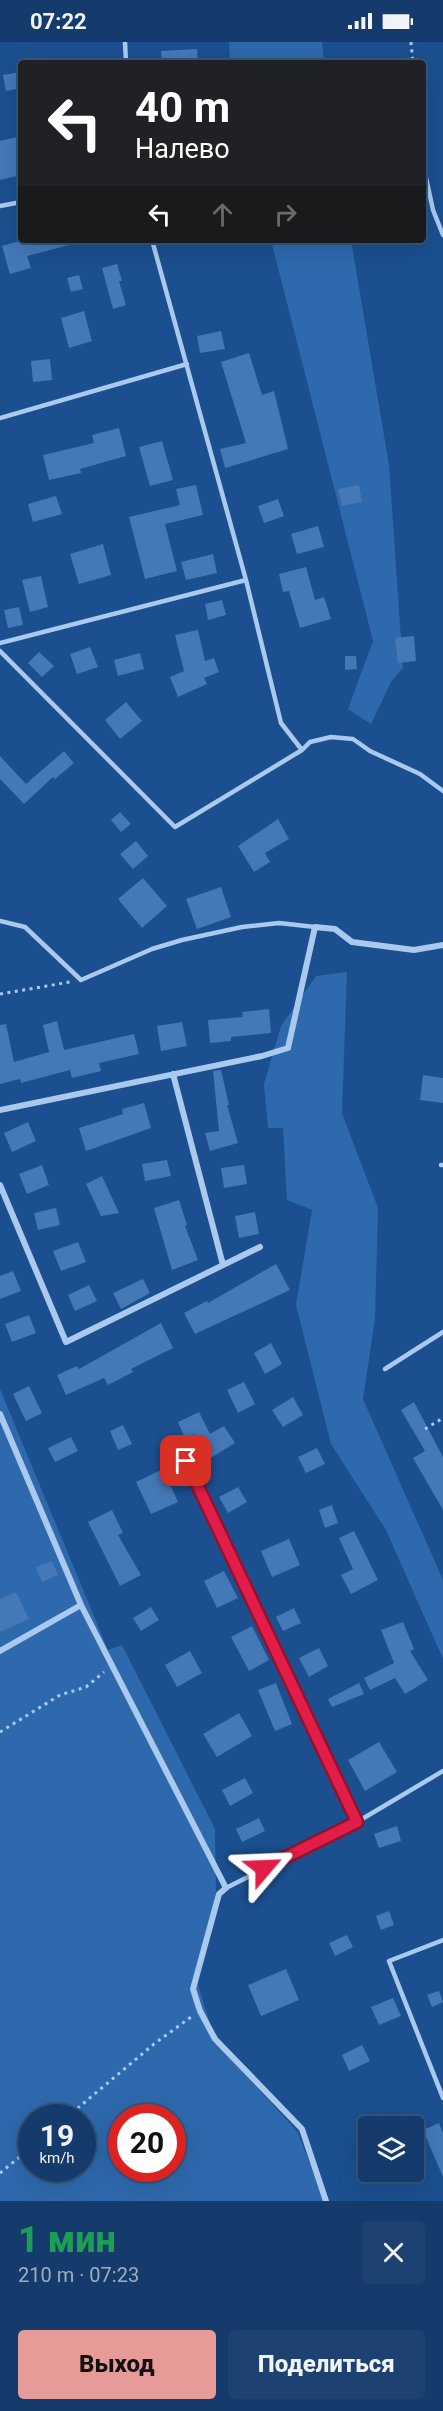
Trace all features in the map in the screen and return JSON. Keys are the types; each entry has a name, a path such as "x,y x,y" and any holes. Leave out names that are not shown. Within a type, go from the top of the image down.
{"street":[{"path":"0,1110 262,1056 288,1048 315,927 335,929 352,942 414,950 443,945"},
{"path":"173,1074 223,1265"},
{"path":"0,1185 66,1342 260,1247"},
{"path":"0,1414 81,1605 226,1888 219,1894 196,1972 193,1989 200,2011 215,2039 302,2129 326,2201"},
{"path":"0,1651 81,1605"}],"lane":[{"path":"125,42 126,60"},
{"path":"426,178 433,210 443,235"},
{"path":"0,207 18,203"},
{"path":"153,243 246,580 281,723 302,750"},
{"path":"0,418 187,364"},
{"path":"0,643 246,580"},
{"path":"0,651 175,827 302,750 310,742 331,737 352,739 370,751 420,774 443,791"},
{"path":"0,921 25,927 81,980 152,949 192,938 242,927 279,923 315,927"},
{"path":"385,1369 443,1332"},
{"path":"186,1461 357,1822"},
{"path":"226,1888 357,1822 443,1771"},
{"path":"443,1940 389,1961 443,2098"}],"path":[{"path":"411,42 413,60"},
{"path":"0,994 81,980"},
{"path":"425,1429 443,1418"},
{"path":"0,1732 60,1695 86,1687 112,1666"},
{"path":"83,2104 154,2044 200,2011"},
{"path":"0,2173 18,2158"}],"shaded area":[{"path":"229,42 322,42 324,60 230,60"},
{"path":"272,243 352,243 389,465 403,668 391,682 371,724 348,709 373,641"},
{"path":"347,972 342,1113 378,1208 375,1319 363,1399 443,1580 443,1659 386,1530 331,1444 296,1305 312,1210 287,1200 283,1128 268,1128 264,1084 281,1026 316,976"},
{"path":"0,1389 108,1650 122,1645 215,1829 216,1893 195,1975 216,2043 297,2131 325,2201 0,2201"}],"building":[{"path":"197,49 198,60 162,60 161,51"},
{"path":"18,72 18,89 6,91 3,75"},
{"path":"18,137 18,176 0,180 0,141"},
{"path":"18,241 73,244 27,256 31,268 10,274 2,246"},
{"path":"117,264 126,305 113,309 102,268"},
{"path":"79,275 83,289 71,292 67,278"},
{"path":"84,311 92,341 69,348 61,318"},
{"path":"221,331 225,349 200,353 197,336"},
{"path":"249,353 262,395 274,391 288,449 225,468 220,449 246,443 221,362"},
{"path":"50,359 52,380 33,382 31,361"},
{"path":"119,428 126,456 80,469 81,473 49,480 43,455 94,443 92,435"},
{"path":"162,441 173,480 150,486 139,447"},
{"path":"196,485 203,515 165,524 177,571 145,579 129,517 180,505 176,489"},
{"path":"359,485 362,502 342,506 338,489"},
{"path":"56,496 62,514 33,522 28,504"},
{"path":"278,499 284,516 264,523 258,506"},
{"path":"318,526 324,547 297,554 291,534"},
{"path":"103,544 111,575 79,584 70,554"},
{"path":"213,554 217,573 186,580 181,562"},
{"path":"306,567 315,600 324,597 331,619 300,628 289,591 283,592 279,574"},
{"path":"41,576 48,607 30,612 22,580"},
{"path":"222,600 226,615 208,620 205,604"},
{"path":"19,607 23,625 8,628 4,610"},
{"path":"198,630 205,661 214,658 219,672 204,678 207,684 178,697 170,677 184,671 175,635"},
{"path":"414,636 416,661 398,663 395,638"},
{"path":"90,647 98,667 77,674 70,654"},
{"path":"39,652 54,666 42,677 28,663"},
{"path":"140,653 144,669 118,676 114,660"},
{"path":"345,656 356,656 357,669 345,670"},
{"path":"126,702 142,721 120,739 105,720"},
{"path":"64,751 74,763 55,779 53,777 24,804 0,779 0,756 26,784"},
{"path":"120,812 131,824 121,832 111,820"},
{"path":"278,819 289,839 265,853 270,862 254,872 238,846"},
{"path":"136,841 148,856 133,869 120,854"},
{"path":"143,878 167,906 142,928 118,899"},
{"path":"221,887 231,917 197,929 186,899"},
{"path":"269,1009 271,1033 231,1037 231,1041 210,1043 208,1020 243,1017 242,1012"},
{"path":"57,1021 64,1050 134,1034 139,1054 99,1063 101,1071 72,1078 70,1070 21,1083 20,1079 0,1084 0,1025 6,1024 14,1062 49,1052 43,1025"},
{"path":"182,1022 187,1046 161,1051 157,1026"},
{"path":"221,1070 229,1105 227,1105 238,1143 210,1151 205,1133 219,1131 213,1071"},
{"path":"423,1075 443,1078 443,1103 420,1100"},
{"path":"144,1103 151,1128 86,1151 79,1128 123,1114 122,1109"},
{"path":"28,1122 36,1141 12,1152 4,1133"},
{"path":"167,1160 171,1176 145,1181 142,1164"},
{"path":"42,1165 49,1185 27,1194 19,1174"},
{"path":"244,1165 247,1184 224,1188 221,1168"},
{"path":"102,1176 119,1213 101,1216 86,1184"},
{"path":"179,1200 187,1225 185,1226 198,1260 172,1270 154,1208"},
{"path":"56,1208 60,1225 38,1230 34,1213"},
{"path":"255,1212 259,1234 239,1238 235,1216"},
{"path":"78,1242 86,1262 61,1271 53,1251"},
{"path":"276,1264 290,1290 195,1334 184,1313 207,1301 208,1303"},
{"path":"13,1271 21,1291 0,1299 0,1276"},
{"path":"143,1279 150,1293 121,1309 113,1293"},
{"path":"89,1285 97,1301 75,1311 68,1295"},
{"path":"29,1315 36,1333 12,1342 5,1324"},
{"path":"161,1323 173,1348 131,1369 133,1372 108,1385 104,1378 66,1395 57,1375 77,1366 79,1369"},
{"path":"271,1343 282,1364 265,1374 254,1353"},
{"path":"244,1382 255,1404 238,1413 227,1390"},
{"path":"29,1386 42,1413 26,1421 13,1394"},
{"path":"293,1397 303,1415 283,1427 272,1410"},
{"path":"414,1402 443,1457 443,1510 413,1458 425,1451 401,1410"},
{"path":"199,1412 210,1434 224,1426 235,1443 209,1459 194,1434 185,1438 178,1422"},
{"path":"123,1425 132,1444 118,1450 110,1431"},
{"path":"71,1437 78,1451 55,1462 48,1448"},
{"path":"317,1448 325,1464 306,1473 298,1457"},
{"path":"163,1469 178,1502 151,1514 136,1482"},
{"path":"238,1487 247,1502 228,1513 219,1497"},
{"path":"332,1505 338,1523 325,1528 319,1510"},
{"path":"112,1510 123,1533 118,1535 141,1575 120,1586 88,1522"},
{"path":"354,1531 378,1580 351,1594 341,1575 353,1569 339,1538"},
{"path":"289,1539 300,1565 272,1577 261,1551"},
{"path":"52,1561 58,1575 42,1582 36,1567"},
{"path":"224,1571 238,1598 217,1608 204,1581"},
{"path":"16,1592 29,1619 0,1632 0,1599"},
{"path":"151,1607 159,1620 141,1631 133,1618"},
{"path":"294,1608 301,1623 283,1631 276,1617"},
{"path":"403,1622 414,1649 410,1651 428,1680 405,1694 395,1678 370,1690 364,1678 394,1663 381,1630"},
{"path":"252,1626 269,1660 249,1671 231,1637"},
{"path":"319,1648 328,1666 309,1677 299,1658"},
{"path":"190,1651 202,1673 177,1687 165,1665"},
{"path":"276,1683 292,1724 275,1731 258,1690"},
{"path":"359,1683 364,1694 332,1707 328,1699"},
{"path":"239,1713 252,1736 217,1757 203,1734"},
{"path":"379,1742 397,1772 365,1791 348,1760"},
{"path":"245,1778 253,1793 230,1806 222,1790"},
{"path":"259,1818 265,1831 242,1842 236,1829"},
{"path":"397,1826 401,1841 379,1848 374,1834"},
{"path":"389,1911 394,1925 381,1930 376,1916"},
{"path":"347,1935 353,1947 335,1956 329,1943"},
{"path":"286,1969 299,2000 261,2016 248,1985"},
{"path":"439,1991 443,2002 432,2007 427,1995"},
{"path":"393,1998 401,2016 379,2025 371,2007"},
{"path":"362,2045 370,2061 349,2071 342,2055"},
{"path":"439,2123 443,2133 443,2177 424,2132 424,2130"}],"route":[{"path":"186,1461 357,1822 264,1868"}]}
